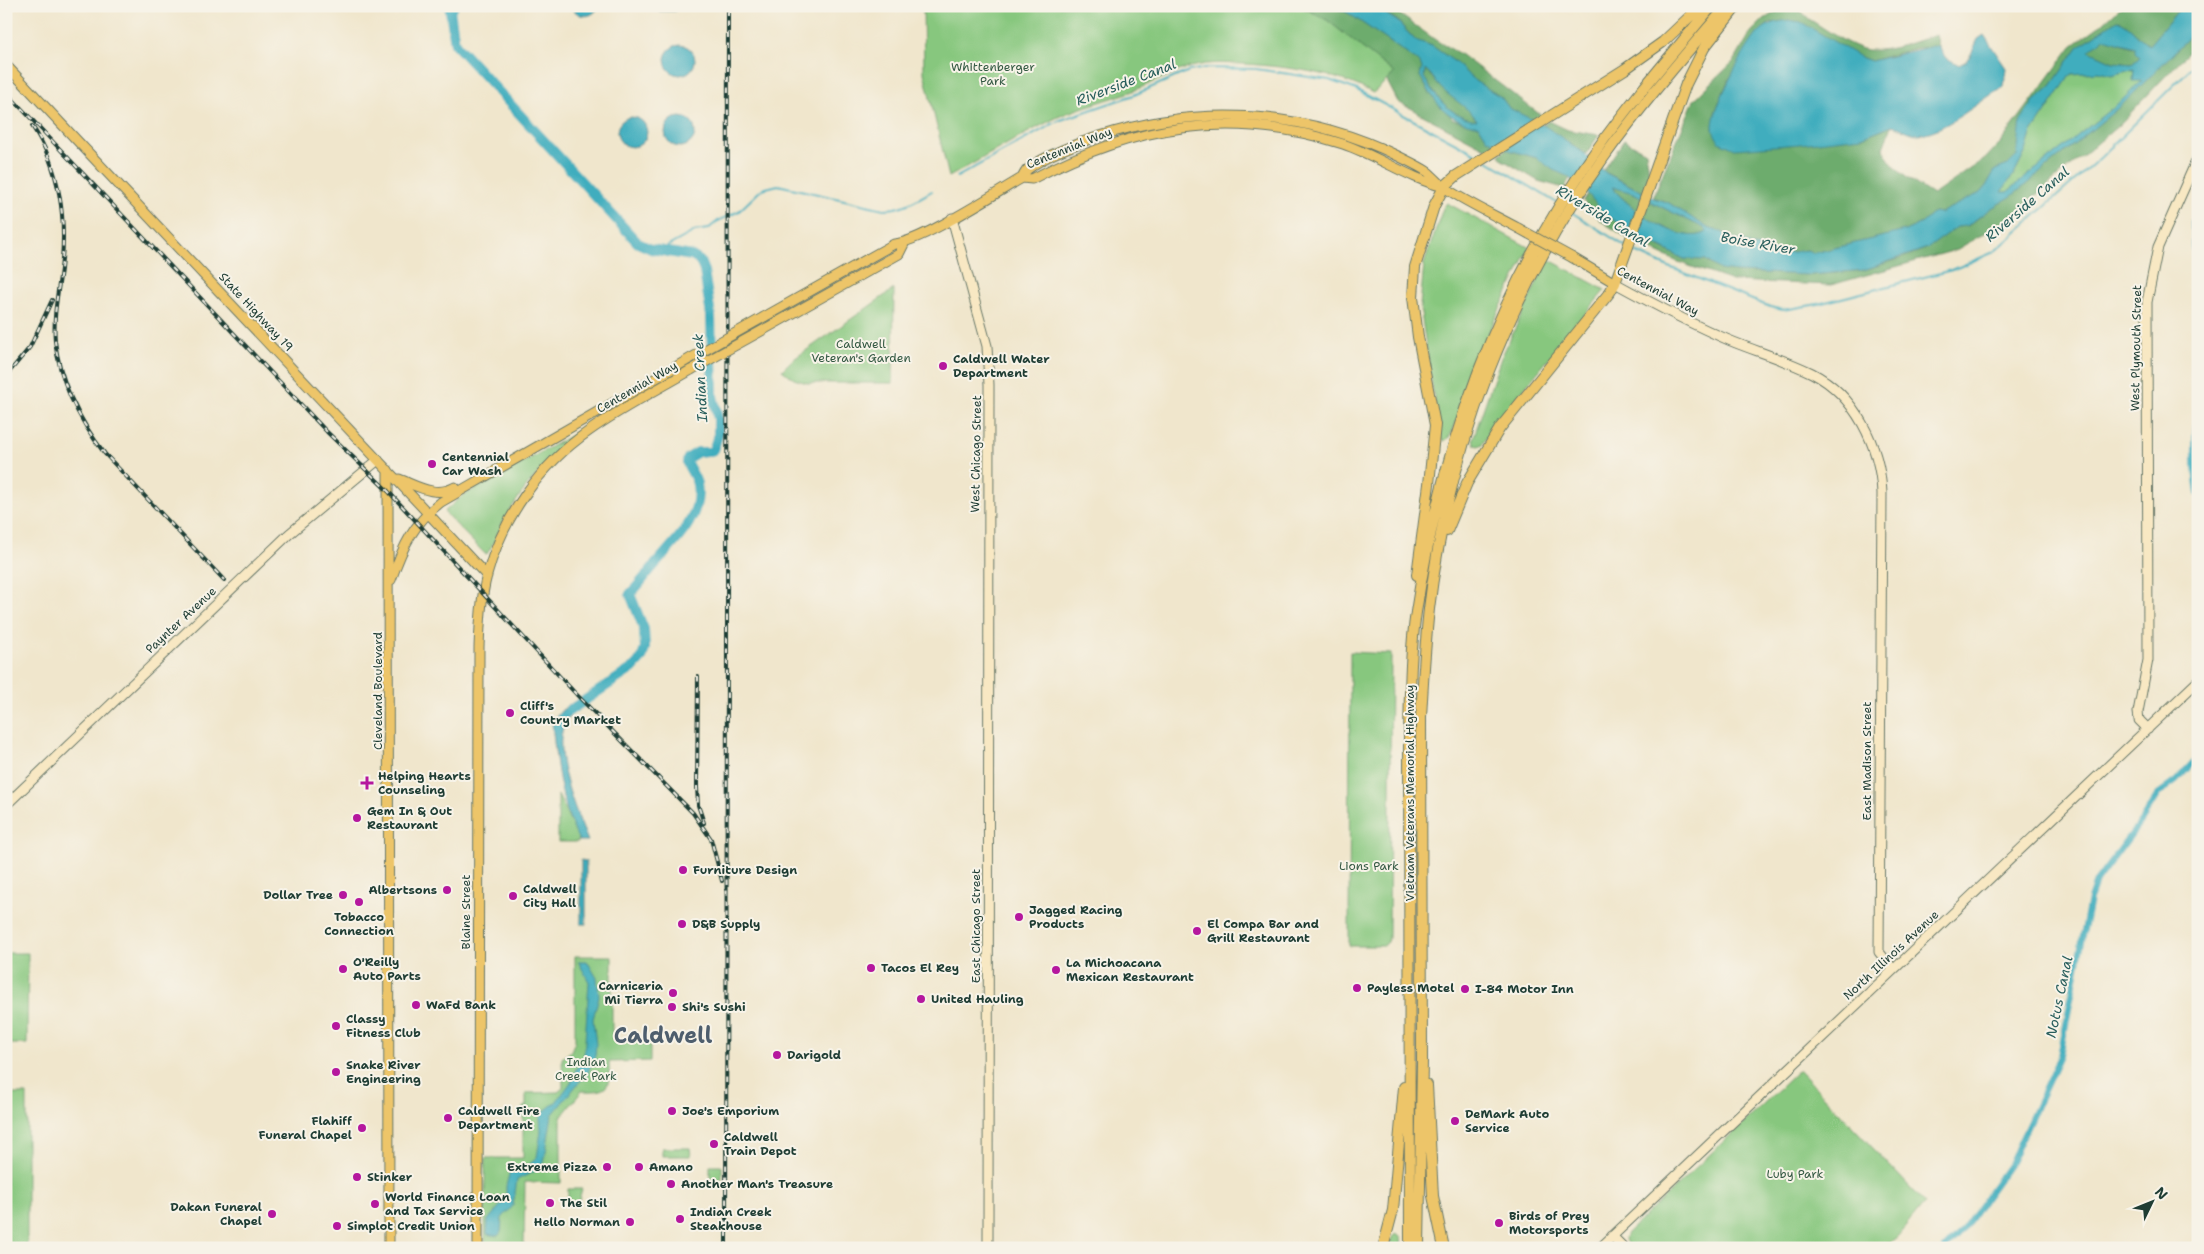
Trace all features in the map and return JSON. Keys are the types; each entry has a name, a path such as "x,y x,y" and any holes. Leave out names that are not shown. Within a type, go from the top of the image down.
{"highway":[{"path":"1416,614 1415,586 1435,425 1418,337 1413,297 1415,267 1434,206 1444,187 1466,168 1624,70 1663,42 1701,6"},
{"path":"1410,1248 1409,734 1411,674 1416,614 1444,474 1479,366 1523,272 1618,129 1712,6"},
{"path":"1618,129 1646,100 1728,6"},
{"path":"1440,545 1468,483 1496,435 1616,283 1686,84 1704,48 1737,6"},
{"name":"Vietnam Veterans Memorial Highway","path":"1419,1248 1422,1060 1421,717 1429,608 1440,545 1465,440 1511,317 1561,213"},
{"path":"1383,1248 1393,1210 1409,1046"},
{"path":"1422,1060 1428,1091 1433,1196 1444,1248"}],"main road":[{"name":"State Highway 19","path":"6,65 487,576"},
{"name":"Centennial Way","path":"389,584 406,541 418,523 428,512 449,496 894,244 904,244 1022,178 1032,179 1094,149 1125,139 1159,131 1196,126 1277,129 1323,138 1370,154 1425,182 1444,187 1616,283"},
{"name":"Centennial Way","path":"487,576 496,550 521,501 555,459 588,431 691,370 899,254 904,244"},
{"path":"396,478 429,491 442,492 450,490 539,440 556,436"},
{"name":"Cleveland Boulevard","path":"388,470 389,1248"},
{"name":"Blaine Street","path":"478,1248 479,647 487,576"}],"street":[{"name":"West Plymouth Street","path":"2148,729 2139,720 2138,712 2148,660 2147,329 2150,282 2165,228 2198,158"},
{"name":"West Chicago Street","path":"952,218 987,346 989,384 989,634"},
{"name":"Centennial Way","path":"1616,283 1704,329 1814,374 1844,398 1857,415 1872,444 1881,480 1881,548"},
{"name":"Paynter Avenue","path":"6,805 314,511 378,460"},
{"name":"East Madison Street","path":"1881,548 1879,952 1893,969"},
{"name":"East Chicago Street","path":"988,1248 989,634"},
{"name":"North Illinois Avenue","path":"1600,1248 2198,681"},
{"path":"1612,1236 1624,1248"}],"green space":[{"name":"Whittenberger Park","path":"923,6 1300,6 1327,20 1395,73 1373,93 1327,75 1295,69 1223,63 1191,67 1133,91 1058,117 949,177 924,73"},
{"path":"1300,6 1332,6 1348,13 1420,63 1422,68 1420,76 1429,92 1453,119 1479,126 1487,139 1498,145 1489,150 1398,102 1387,81 1394,73 1327,20"},
{"path":"1372,6 1388,6 1437,41 1460,54 1542,116 1534,121 1509,108 1501,97 1475,81 1455,62 1432,46 1415,40 1397,20"},
{"path":"1786,6 1799,10 1809,19 1846,42 1868,50 1902,46 1936,35 1939,47 1917,48 1871,61 1771,22 1759,32 1728,81 1715,112 1713,129 1862,137 1892,125 1883,148 1887,156 1898,170 1933,195 1985,159 2001,142 2072,46 2102,24 2122,6 2182,6 2149,45 2126,24 2117,20 2078,47 2051,86 2034,101 2017,156 2008,165 1995,170 1980,193 1940,213 1934,212 1922,223 1905,231 1814,253 1807,250 1777,254 1763,247 1752,246 1746,242 1732,239 1722,232 1708,228 1669,203 1653,197 1694,100 1735,60 1751,32 1764,19"},
{"path":"2198,28 2198,42 2119,125 2007,220 1956,250 1831,285 1732,281 1678,262 1637,243 1639,237 1684,259 1705,260 1720,270 1737,272 1811,275 1835,273 1864,270 1902,258 1928,248 1957,227 1968,226 1990,209 2012,196 2123,104"},
{"path":"2104,37 2135,48 2140,57 2132,64 2113,62 2089,51"},
{"path":"1425,69 1439,86 1471,112 1477,121 1452,111 1439,99 1424,77"},
{"path":"2135,69 2138,80 2143,81 2121,101 2007,192 2000,193 2015,173 2026,151 2031,134 2071,74 2098,72 2112,75"},
{"path":"1549,121 1568,130 1599,135 1586,154 1543,125"},
{"path":"1624,140 1646,152 1650,178 1645,193 1603,171"},
{"path":"1506,149 1537,158 1570,178 1564,188 1538,181 1503,160 1499,155"},
{"path":"1611,186 1633,193 1704,228 1707,232 1696,235 1683,235 1670,230 1642,214"},
{"path":"1588,194 1628,231 1629,239 1601,221 1583,201"},
{"path":"1447,203 1530,248 1479,355 1464,393 1455,427 1444,441 1440,438 1420,306 1424,264 1443,208"},
{"path":"1548,259 1605,290 1519,395 1482,444 1475,445 1473,439 1501,358"},
{"name":"Caldwell Veteran's Garden","path":"894,289 893,383 807,383 794,379 782,370 791,361"},
{"path":"583,429 554,456 520,495 487,554 444,512 462,496"},
{"name":"Lions Park","path":"1350,652 1391,654 1389,938 1388,942 1383,946 1349,946"},
{"path":"558,795 578,837 578,842 558,842"},
{"path":"6,953 28,953 27,1044 6,1044"},
{"name":"Indian Creek Park","path":"575,956 612,956 612,1040 650,1040 650,1061 609,1062 609,1078 606,1087 598,1091 582,1091 561,1117 561,1183 525,1182 524,1246 485,1246 485,1158 523,1158 523,1107 526,1106 526,1093 558,1092 563,1088 562,1058 571,1051 575,1041"},
{"name":"Luby Park","path":"1799,1070 1925,1203 1897,1237 1882,1248 1631,1248 1625,1238 1627,1233"},
{"path":"6,1094 27,1094 27,1246 6,1246"},
{"path":"662,1148 690,1148 691,1156 662,1156"},
{"path":"710,1166 722,1166 722,1179 719,1181 710,1178"},
{"path":"568,1189 582,1189 578,1203 568,1203"},
{"path":"1395,1234 1401,1236 1402,1248 1388,1248 1392,1237"}],"water":[{"path":"571,6 599,6 593,13 585,16 577,13"},
{"path":"658,6 682,6 675,11 658,11"},
{"path":"1332,6 1372,6 1380,10 1397,21 1415,40 1432,46 1455,62 1475,81 1501,97 1509,108 1545,126 1584,153 1606,173 1654,198 1669,203 1708,228 1722,232 1732,239 1746,242 1752,246 1763,247 1777,254 1807,250 1814,253 1905,231 1922,223 1934,212 1940,213 1980,193 1995,170 2008,165 2017,156 2021,120 2034,101 2051,86 2078,47 2117,20 2126,24 2149,45 2182,6 2198,6 2198,28 2123,104 2012,196 1967,226 1957,227 1928,248 1864,270 1811,275 1720,270 1706,260 1684,259 1629,231 1603,212 1589,195 1567,176 1553,170 1537,158 1509,150 1487,139 1479,126 1450,115 1437,103 1420,76 1422,68 1420,63 1348,13","holes":["2104,38 2135,47 2135,52 2140,57 2132,64 2113,62 2089,51","1425,69 1441,88 1477,120 1452,111 1439,99 1424,77","2134,69 2133,81 2142,81 2121,101 2007,192 2001,192 2015,173 2026,151 2031,134 2071,74 2098,72 2112,75","1612,187 1633,193 1704,228 1707,232 1696,235 1684,235 1670,230 1642,214"]},
{"path":"1788,20 1801,22 1860,57 1871,61 1933,46 1939,47 1945,57 1959,65 1968,60 1978,39 1984,35 2006,68 2004,87 1951,122 1929,132 1915,134 1892,125 1862,137 1800,144 1735,149 1719,142 1713,130 1714,119 1723,93 1738,63 1746,49 1763,28 1773,23"},
{"path":"680,45 691,49 695,60 691,71 680,75 669,71 665,60 669,49"},
{"path":"632,117 643,121 647,132 643,143 632,147 621,143 617,132 621,121"},
{"path":"680,117 691,121 695,132 691,143 680,147 669,143 665,132 669,121"},
{"path":"577,700 582,706 570,715 565,722 561,735 561,749 567,782 588,841 579,841 567,812 557,768 552,722 562,710"},
{"path":"581,860 586,861 586,924 581,924"},
{"path":"578,961 587,961 597,978 599,996 593,1019 596,1044 595,1056 585,1079 581,1080 552,1115 544,1163 538,1166 537,1170 517,1180 513,1206 502,1218 501,1232 498,1236 487,1234 488,1220 506,1199 506,1186 510,1171 530,1164 537,1157 541,1131 540,1118 543,1112 556,1102 575,1077 575,1071 584,1056 589,982"}],"waterway":[{"name":"Riverside Canal","path":"445,6 450,10"},
{"name":"Indian Creek","path":"454,6 450,10 455,44 638,243 651,249 692,256 700,261 704,271 711,316 713,396 718,419 718,435 711,452 698,452 688,458 687,463 697,484 698,497 691,519 685,530 630,594 644,629 645,648 642,658 633,668 569,711"},
{"name":"Riverside Canal","path":"1631,250 1770,307 1783,310 1818,304 1952,270 1994,252 2100,158 2198,61"},
{"name":"Riverside Canal","path":"957,177 1058,121 1134,95 1189,71 1206,68 1256,69 1329,80 1357,90 1480,156"},
{"name":"Riverside Canal","path":"1488,161 1557,203"},
{"name":"Riverside Canal","path":"661,250 695,231 708,229 718,221 739,211 762,189 778,185 884,209 903,206 932,191"},
{"name":"Riverside Canal","path":"1571,212 1625,246"},
{"name":"Notus Canal","path":"2193,222 2193,247 2198,261"},
{"name":"Notus Canal","path":"2198,404 2195,448 2195,471 2198,493"},
{"name":"Notus Canal","path":"1945,1248 1964,1228 2011,1162 2060,1056 2090,899 2096,882 2142,820 2158,794 2176,781 2198,757"}],"railway":[{"path":"726,1248 728,6"},
{"path":"6,92 327,432 388,491 576,694 693,813 711,839 722,881"},
{"path":"32,126 42,142 55,176 62,213 63,250 55,314 55,341 66,387 79,415 105,454 224,580"},
{"path":"6,376 30,347 52,300"},
{"path":"698,676 697,787 698,805 704,823"}],"place":[{"name":"Caldwell Water Department","path":"943,366"},
{"name":"Centennial Car Wash","path":"432,464"},
{"name":"Cliff's Country Market","path":"510,713"},
{"name":"Helping Hearts Counseling","path":"367,783"},
{"name":"Gem In & Out Restaurant","path":"357,818"},
{"name":"Furniture Design","path":"683,870"},
{"name":"Albertsons","path":"447,890"},
{"name":"Dollar Tree","path":"343,895"},
{"name":"Caldwell City Hall","path":"513,896"},
{"name":"Tobacco Connection","path":"359,902"},
{"name":"Jagged Racing Products","path":"1019,917"},
{"name":"D&B Supply","path":"682,924"},
{"name":"El Compa Bar and Grill Restaurant","path":"1197,931"},
{"name":"Tacos El Rey","path":"871,968"},
{"name":"O'Reilly Auto Parts","path":"343,969"},
{"name":"La Michoacana Mexican Restaurant","path":"1056,970"},
{"name":"Payless Motel","path":"1357,988"},
{"name":"I-84 Motor Inn","path":"1465,989"},
{"name":"Carniceria Mi Tierra","path":"673,993"},
{"name":"United Hauling","path":"921,999"},
{"name":"WaFd Bank","path":"416,1005"},
{"name":"Shi's Sushi","path":"672,1007"},
{"name":"Classy Fitness Club","path":"336,1026"},
{"name":"Darigold","path":"777,1055"},
{"name":"Snake River Engineering","path":"336,1072"},
{"name":"Joe's Emporium","path":"672,1111"},
{"name":"Caldwell Fire Department","path":"448,1118"},
{"name":"DeMark Auto Service","path":"1455,1121"},
{"name":"Flahiff Funeral Chapel","path":"362,1128"},
{"name":"Caldwell Train Depot","path":"714,1144"},
{"name":"Extreme Pizza","path":"607,1167"},
{"name":"Amano","path":"639,1167"},
{"name":"Stinker","path":"357,1177"},
{"name":"Another Man's Treasure","path":"671,1184"},
{"name":"The Stil","path":"550,1203"},
{"name":"World Finance Loan and Tax Service","path":"375,1204"},
{"name":"Dakan Funeral Chapel","path":"272,1214"},
{"name":"Indian Creek Steakhouse","path":"680,1219"},
{"name":"Hello Norman","path":"630,1222"},
{"name":"Birds of Prey Motorsports","path":"1499,1223"},
{"name":"Simplot Credit Union","path":"337,1226"}],"district":[{"name":"Caldwell","path":"663,1035"}],"water label":[{"name":"Boise River","path":"1758,243"}]}
